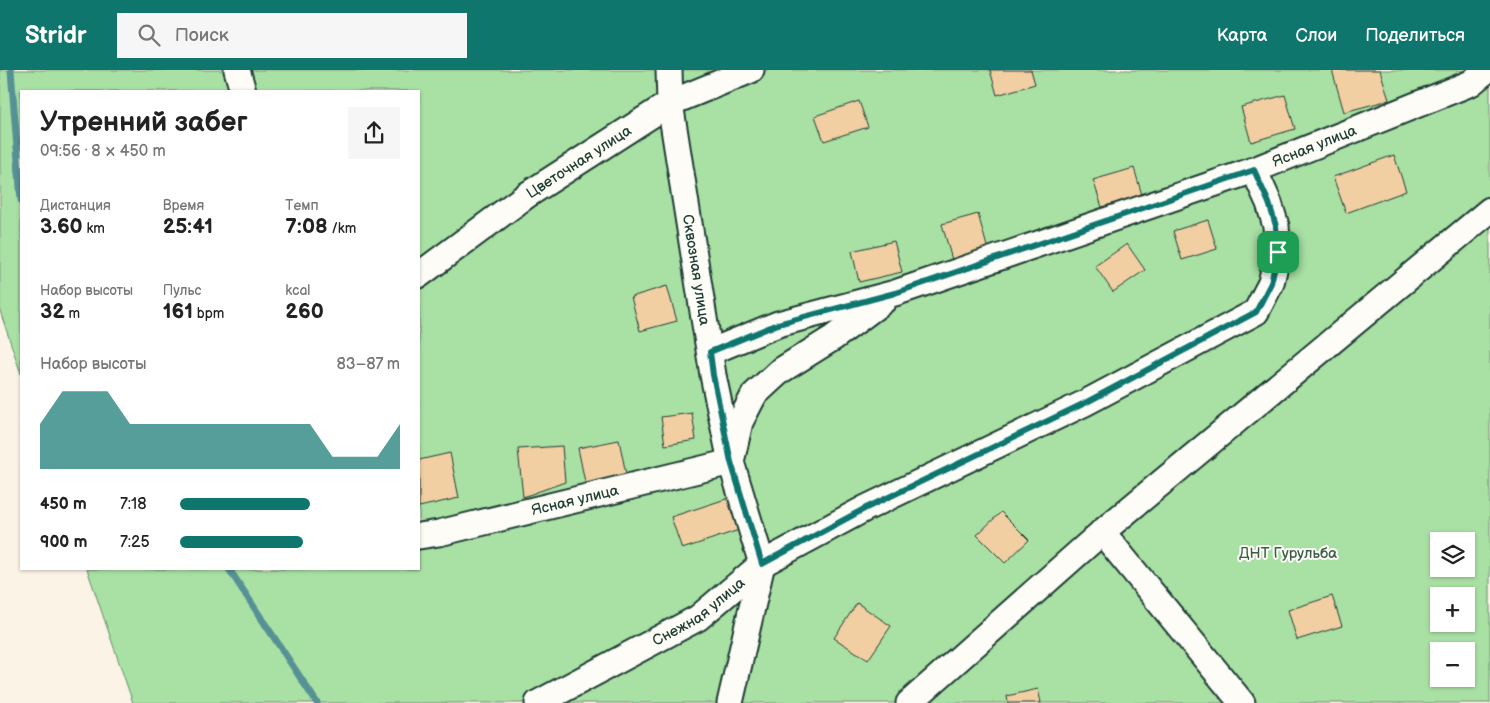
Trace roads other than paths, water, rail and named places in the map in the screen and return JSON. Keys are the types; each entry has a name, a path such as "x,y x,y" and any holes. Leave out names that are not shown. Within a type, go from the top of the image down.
{"street":[{"path":"238,70 243,90"},
{"name":"Сквозная улица","path":"668,70 670,102 713,375 731,462 762,564 730,703"},
{"name":"Цветочная улица","path":"420,275 527,195 670,102 751,70"},
{"name":"Ясная улица","path":"710,352 778,324 895,293 1254,170 1471,83 1486,70"},
{"name":"Снежная улица","path":"538,703 698,618 762,564 866,508 1085,403 1256,312 1271,283 1278,252 1276,226 1269,203 1254,170"},
{"path":"909,703 1102,532 1490,210"},
{"path":"731,462 740,422 754,396 780,371 833,338 895,293"},
{"name":"Ясная улица","path":"420,536 731,462"},
{"path":"1102,532 1242,703"}],"waterway":[{"path":"11,70 20,187"},
{"path":"230,570 317,703"}],"park label":[{"name":"ДНТ Гурульба","path":"1288,553"}]}
